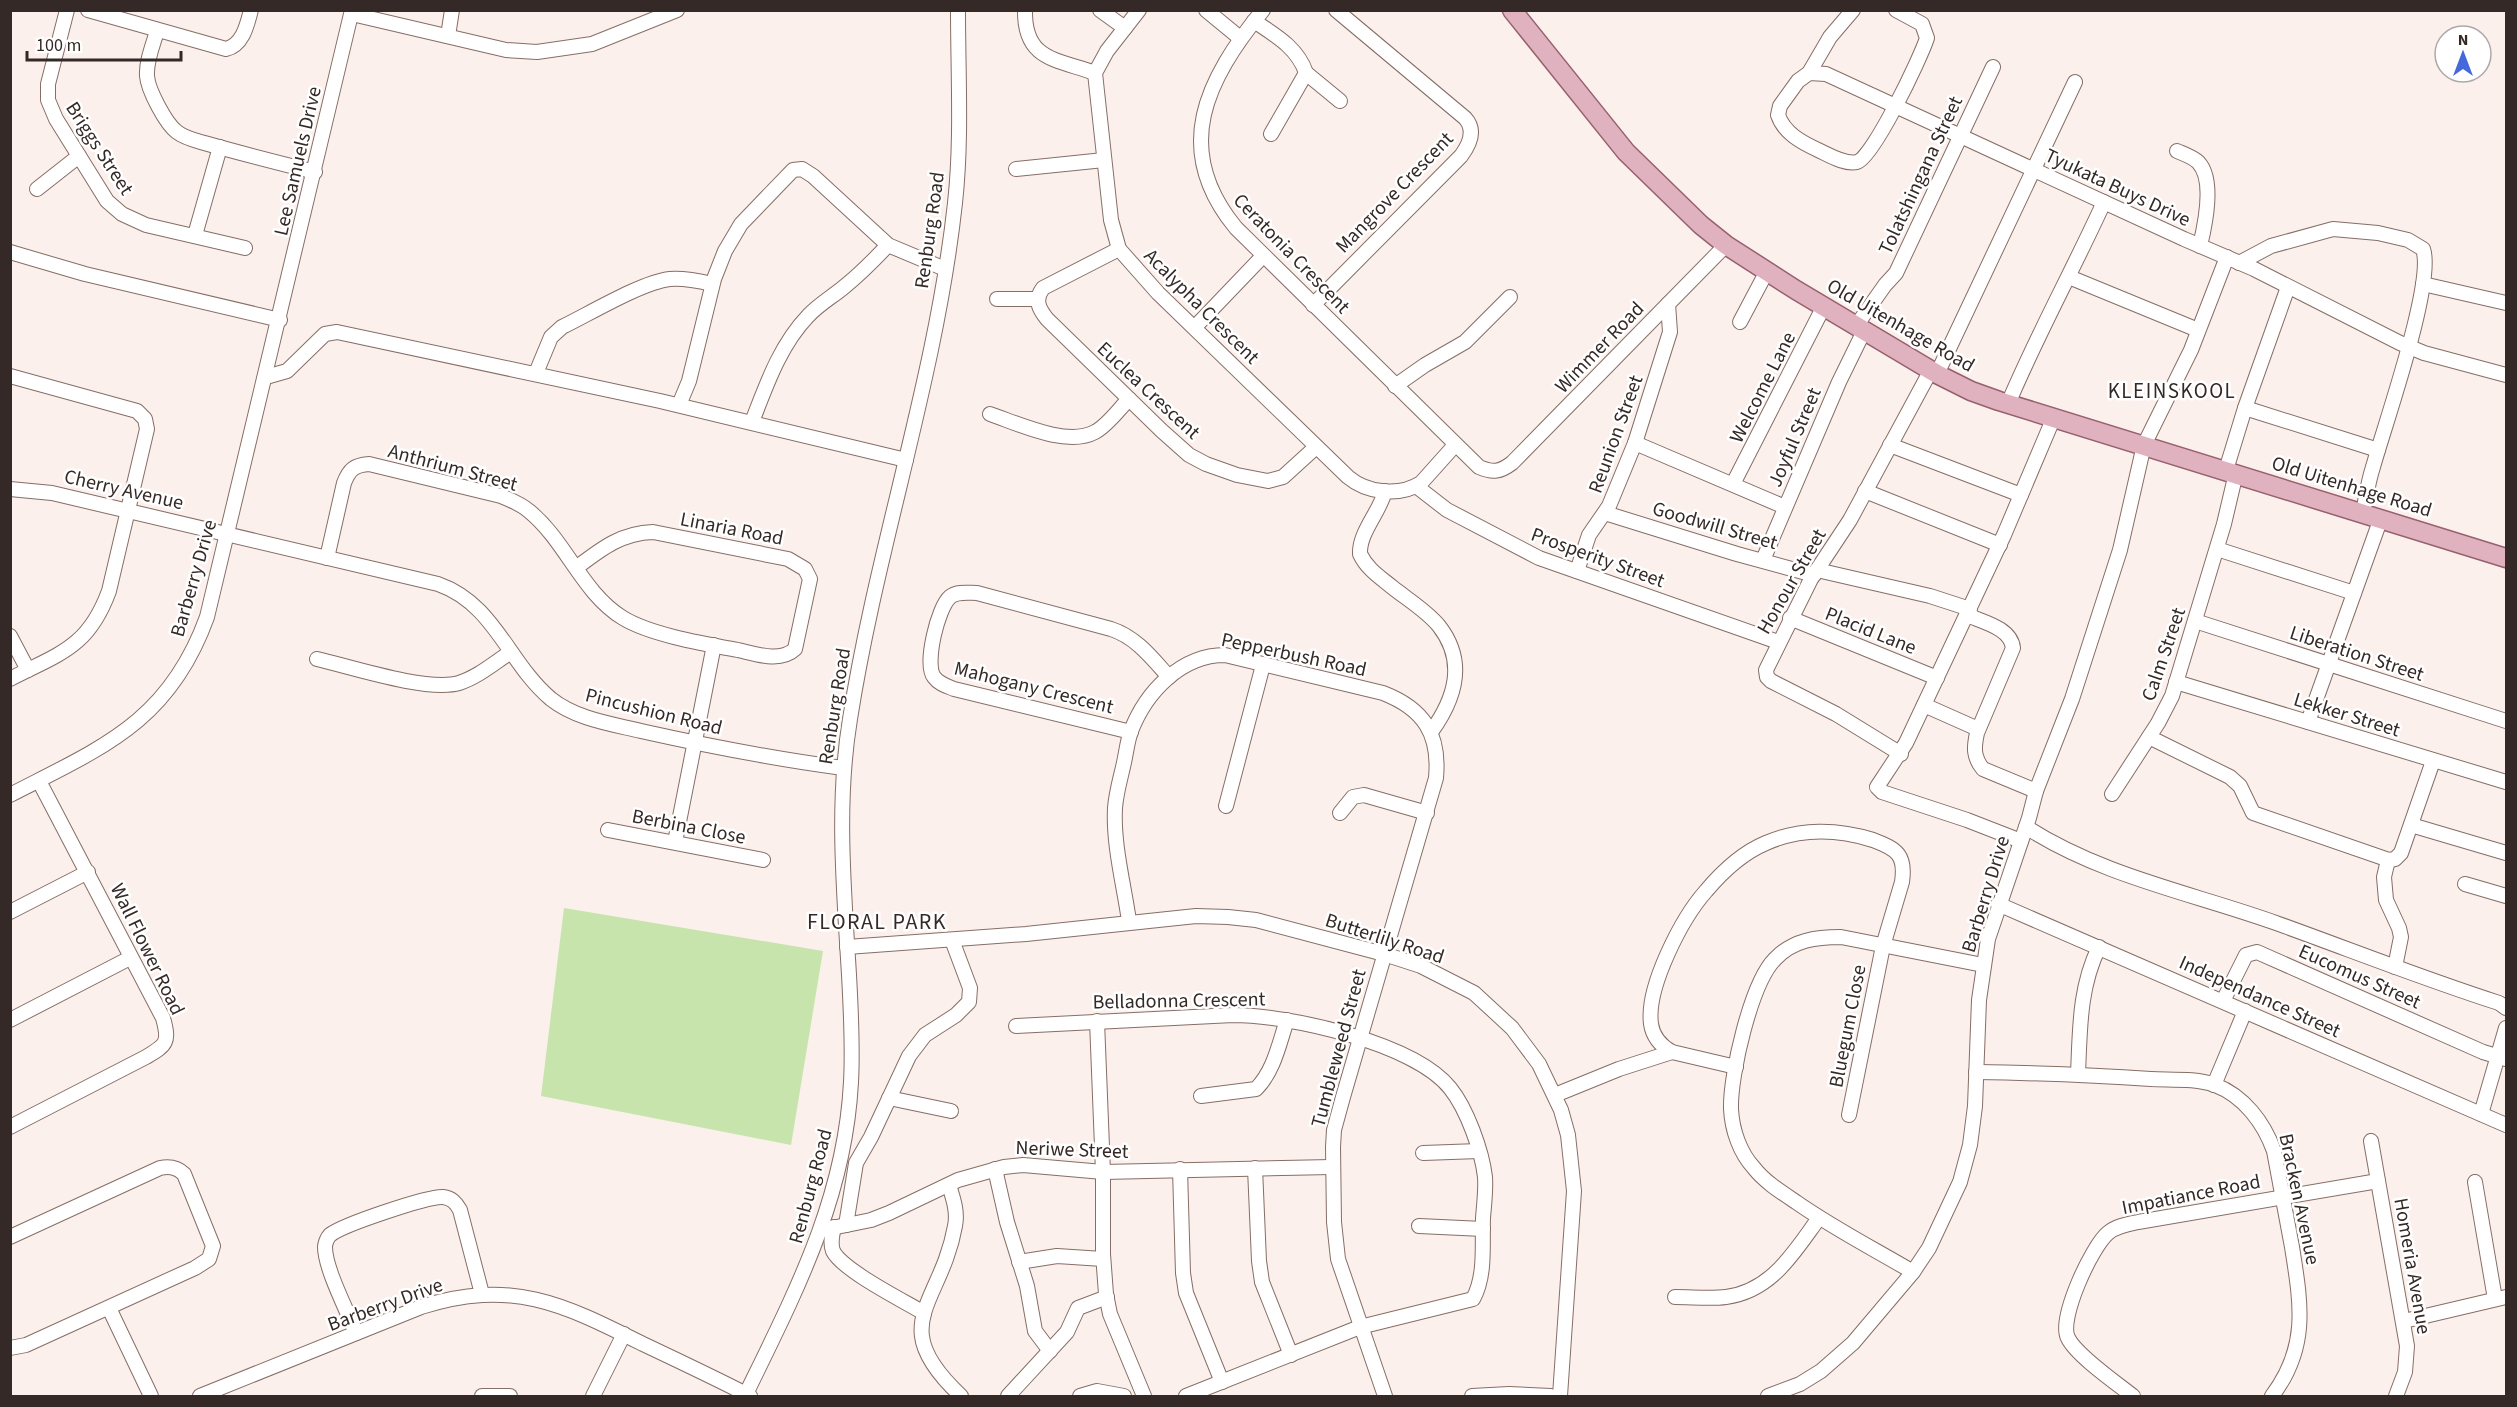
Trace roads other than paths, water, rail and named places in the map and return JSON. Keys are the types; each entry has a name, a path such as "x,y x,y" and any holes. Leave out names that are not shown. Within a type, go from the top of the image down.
{"main road":[{"name":"Old Uitenhage Road","path":"1512,10 1626,152 1685,210 1726,245 1934,372 1971,391 2008,404 2506,558"}],"street":[{"name":"Briggs Street","path":"67,10 47,93 56,119 107,201 122,214 146,225 244,248"},
{"path":"88,10 226,49 241,39 251,10"},
{"path":"448,36 452,10"},
{"path":"352,12 506,50 537,52 592,44 677,10"},
{"name":"Renburg Road","path":"747,1396 802,1280 834,1227 838,1167 850,1103 852,1044 842,850 843,768 867,625 922,393 945,269 958,175 958,10"},
{"path":"1024,10 1025,30 1034,48 1047,56 1095,73 1107,51 1139,10"},
{"path":"1100,10 1125,28"},
{"path":"1206,10 1240,38"},
{"name":"Mangrove Crescent","path":"1313,305 1461,156 1471,136 1469,123 1465,118 1336,10"},
{"path":"1853,10 1830,37 1809,73 1798,81 1780,106 1778,115 1780,124 1786,131 1807,145 1845,162 1855,163 1862,160 1868,153 1895,107 1927,38 1922,24 1896,10"},
{"name":"Lee Samuels Drive","path":"280,320 352,12"},
{"path":"1258,16 1303,62 1306,73 1340,102"},
{"name":"Ceratonia Crescent","path":"1258,16 1240,38 1210,90 1201,129 1200,151 1207,179 1222,211 1263,256 1479,467 1496,471"},
{"path":"157,31 147,76 151,91 167,121 181,135 315,172"},
{"name":"Tolatshingana Street","path":"1860,328 1885,285 1896,273 1993,67"},
{"name":"Acalypha Crescent","path":"1095,73 1111,220 1119,249 1158,294 1195,327 1357,485 1371,490 1385,491 1416,486"},
{"path":"1271,134 1306,73"},
{"name":"Tyukata Buys Drive","path":"1809,73 1826,74 2234,260 2424,353 2506,375"},
{"name":"Honour Street","path":"1901,754 1836,714 1771,681 1767,677 1766,670 1815,572 1850,520 1890,445 1934,372 2035,171 2075,82"},
{"path":"195,235 220,147"},
{"path":"2177,150 2196,160 2205,175 2207,206 2200,246"},
{"path":"37,189 79,156"},
{"path":"1016,169 1104,160"},
{"path":"679,405 688,381 712,284 725,251 741,224 788,174 797,169 802,169 813,176 888,245 945,269"},
{"path":"2008,404 2031,350 2104,202"},
{"path":"2234,260 2295,238 2333,229 2355,230 2408,240 2420,246 2425,257 2426,271 2363,513"},
{"path":"752,422 776,362 806,317 826,298 842,289 888,245"},
{"name":"Wimmer Road","path":"1496,471 1504,470 1512,464 1726,245"},
{"path":"996,299 1038,299 1043,288 1052,282 1119,249"},
{"path":"10,252 85,274 280,320"},
{"path":"1195,327 1263,256"},
{"name":"Barberry Drive","path":"1768,1396 1800,1384 1834,1361 1853,1343 1913,1272 1936,1236 1960,1182 1970,1145 1983,965 1998,904 2036,791 2072,699 2120,550 2144,445 2234,260"},
{"path":"1740,321 1767,271"},
{"path":"2069,277 2198,330"},
{"path":"536,374 551,337 562,327 653,283 670,279 687,279 712,284"},
{"path":"2422,284 2506,303"},
{"name":"Calm Street","path":"2112,794 2168,704 2176,682 2217,549 2245,408 2288,287"},
{"path":"1395,386 1425,365 1465,342 1510,297"},
{"name":"Euclea Crescent","path":"1038,299 1039,306 1047,320 1189,455 1237,475 1261,480 1276,479 1290,472 1316,447"},
{"name":"Reunion Street","path":"1577,571 1589,535 1605,513 1635,443 1670,332 1668,304"},
{"name":"Welcome Lane","path":"1733,484 1824,306"},
{"name":"Barberry Drive","path":"10,795 105,747 122,735 151,711 184,668 201,635 207,617 280,320"},
{"name":"Joyful Street","path":"1762,560 1860,328"},
{"path":"266,377 287,371 325,334 337,332 679,405 906,460"},
{"path":"10,376 124,407 142,415 147,424 147,437 109,591 98,616 75,645 10,679"},
{"path":"990,414 1040,431 1079,437 1097,431 1129,399"},
{"path":"2245,408 2378,450"},
{"path":"2054,417 2000,545 1901,754 1878,782 1878,791 2050,843 2143,882 2277,923 2499,1003 2506,1008"},
{"path":"1635,443 1785,507"},
{"path":"1416,486 1455,444"},
{"path":"1890,445 2021,495"},
{"name":"Anthrium Street","path":"327,558 348,471 354,467 369,464 501,496 517,503 543,524 603,601 622,617 642,627 714,645 776,657 788,655 795,649"},
{"name":"Prosperity Street","path":"1416,486 1447,510 1503,542 1539,558 1778,642"},
{"name":"Cherry Avenue","path":"10,489 52,493 227,534"},
{"path":"1385,491 1380,508 1363,537 1360,554 1369,569 1439,626 1455,660 1456,681 1443,716 1431,732"},
{"path":"1865,491 2000,545"},
{"name":"Goodwill Street","path":"1605,513 1737,554 1930,596 2004,631 2010,638 2013,648 1978,729"},
{"path":"2308,722 2381,518"},
{"name":"Linaria Road","path":"576,567 617,539 640,532 653,532 788,560 805,568 810,579 795,649"},
{"name":"Pincushion Road","path":"227,534 451,588 485,614 537,685 551,699 569,710 599,721 695,743 776,759 843,768"},
{"path":"2217,549 2354,593"},
{"name":"Mahogany Crescent","path":"1131,732 954,689 934,679 929,664 943,605 951,596 958,593 977,593 1111,629 1135,641 1169,677"},
{"name":"Placid Lane","path":"1790,618 1937,678"},
{"name":"Liberation Street","path":"2195,621 2506,721"},
{"path":"10,636 28,670"},
{"path":"675,842 714,645"},
{"path":"317,659 441,685 456,684 472,678 511,652"},
{"name":"Pepperbush Road","path":"1130,921 1116,834 1115,808 1131,732 1142,710 1169,677 1188,662 1214,655 1225,656 1383,693 1401,700 1414,709 1431,732 1437,762 1436,778 1384,954"},
{"path":"1226,807 1263,665"},
{"name":"Lekker Street","path":"2176,682 2506,782"},
{"path":"1924,705 1978,729 1975,755 1983,769 2036,791"},
{"path":"2149,737 2236,781 2253,813 2388,860 2399,856 2433,761"},
{"name":"Wall Flower Road","path":"10,1127 163,1048 167,1036 163,1018 39,781"},
{"path":"1340,813 1353,797 1364,795 1427,813"},
{"path":"2411,825 2506,853"},
{"name":"Berbina Close","path":"608,830 763,860"},
{"name":"Bluegum Close","path":"1672,1053 1662,1047 1656,1037 1651,1022 1651,1007 1665,959 1682,924 1705,892 1733,863 1764,843 1789,834 1819,831 1872,840 1895,849 1902,859 1904,872 1882,946 1850,1114"},
{"path":"2388,860 2384,877 2385,900 2401,937 2395,967"},
{"path":"10,912 87,872"},
{"path":"2465,884 2506,896"},
{"name":"Independance Street","path":"1998,904 2506,1125"},
{"name":"Butterlily Road","path":"847,947 1026,934 1130,921 1196,916 1256,920 1384,954 1421,966 1459,984 1487,1003 1512,1028 1539,1064 1555,1095 1568,1135 1573,1159 1574,1191 1560,1396"},
{"path":"1913,1272 1819,1218 1772,1185 1754,1168 1745,1156 1736,1135 1731,1109 1737,1067 1754,996 1761,977 1774,959 1796,944 1821,937 1841,937 1983,965"},
{"path":"924,1313 855,1272 838,1258 832,1246 834,1227 856,1163 918,1042 956,1015 969,1002 970,988 952,940"},
{"path":"2078,1074 2083,990 2088,968 2099,947"},
{"name":"Eucomus Street","path":"2223,1001 2246,955 2257,952 2502,1058"},
{"name":"Tumbleweed Street","path":"1384,954 1334,1130 1332,1167 1338,1259 1385,1396"},
{"path":"10,1020 130,957"},
{"path":"2214,1085 2245,1011"},
{"name":"Belladonna Crescent","path":"1016,1026 1233,1015 1260,1015 1287,1020 1360,1038 1418,1063 1450,1088 1464,1112 1479,1151 1485,1179 1481,1272 1473,1299 1360,1327 1186,1396"},
{"path":"1201,1096 1256,1089 1263,1082 1274,1060 1287,1020"},
{"path":"1097,1021 1103,1259 1107,1298 1110,1314 1144,1396"},
{"path":"2481,1114 2502,1058 2506,1028"},
{"path":"1555,1095 1619,1069 1672,1053 1737,1067"},
{"name":"Bracken Avenue","path":"1976,1072 2078,1074 2214,1085 2238,1098 2267,1131 2274,1151 2301,1300 2300,1331 2292,1363 2285,1379 2272,1396"},
{"path":"889,1098 951,1111"},
{"name":"Homeria Avenue","path":"2371,1141 2407,1346 2405,1372 2396,1396"},
{"path":"1423,1153 1479,1151"},
{"name":"Neriwe Street","path":"834,1227 890,1213 949,1185 995,1169 1023,1165 1102,1172 1332,1167"},
{"path":"10,1236 160,1168 169,1167 180,1170 184,1174 213,1246 211,1255 195,1268 26,1345 10,1348"},
{"path":"1255,1168 1262,1282 1291,1355"},
{"path":"995,1169 1007,1222 1027,1286 1035,1331 1050,1351"},
{"path":"1180,1169 1183,1273 1186,1293 1222,1382"},
{"name":"Impatiance Road","path":"2133,1396 2085,1357 2070,1342 2066,1334 2068,1310 2097,1244 2108,1232 2138,1222 2378,1181"},
{"path":"2404,1320 2501,1298 2475,1182"},
{"path":"949,1185 956,1225 946,1260 924,1313 921,1328 922,1345 929,1360 939,1376 961,1396"},
{"path":"356,1333 328,1266 324,1247 326,1240 330,1235 344,1228 417,1201 442,1197 455,1203 460,1210 482,1294"},
{"path":"1675,1298 1725,1297 1756,1288 1785,1265 1819,1218"},
{"path":"1419,1226 1483,1229"},
{"path":"1019,1262 1057,1256 1103,1259"},
{"name":"Barberry Drive","path":"200,1396 431,1304 482,1294 529,1297 578,1311 747,1396"},
{"path":"1008,1396 1069,1329 1078,1308 1107,1298"},
{"path":"109,1308 151,1396"},
{"path":"593,1396 624,1334"},
{"path":"1080,1396 1097,1390 1124,1396"},
{"path":"482,1396 510,1396"},
{"path":"1472,1396 1551,1396"}],"district":[{"name":"KLEINSKOOL","path":"2172,391"},
{"name":"FLORAL PARK","path":"877,921"}]}
